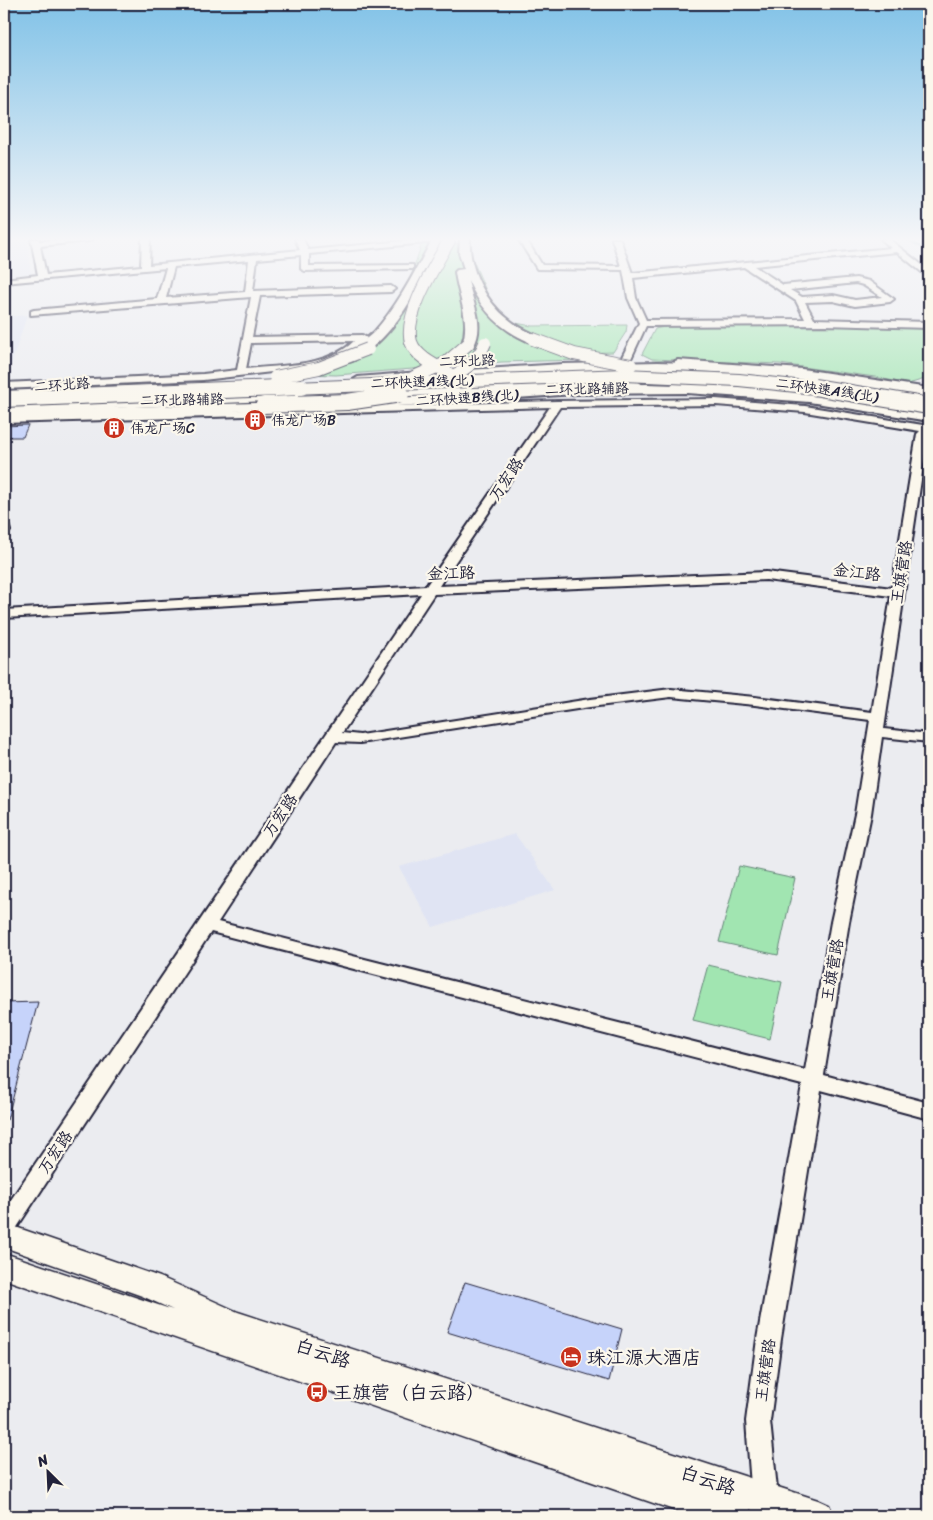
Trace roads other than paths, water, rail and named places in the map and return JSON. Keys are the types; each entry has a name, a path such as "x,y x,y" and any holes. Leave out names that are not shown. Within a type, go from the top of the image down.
{"highway":[{"path":"163,393 287,379 321,370 348,359 369,345 386,327 398,310"},
{"path":"4,396 227,382 302,372 342,360 375,346 403,324 413,310"},
{"path":"416,310 410,328 413,346 430,363 468,380 509,388 541,391 711,398 812,406 929,420"},
{"path":"4,412 322,395 379,387 422,375 456,357 465,348 472,335 469,310"},
{"path":"4,412 329,403 394,395 440,383 470,366 483,350 485,333 479,310"},
{"path":"491,310 495,315 526,336 565,351 632,365 929,393"},
{"path":"349,381 595,367 697,367 826,379 929,393"},
{"name":"二环快速A线(北)","path":"4,396 624,375 697,377 774,383 858,393 929,406"},
{"name":"二环快速B线(北)","path":"4,412 375,404 564,391 649,388 791,396 871,406 929,420"},
{"path":"264,405 436,406 600,399 711,398"}],"main road":[{"name":"二环北路","path":"4,404 349,381 564,372 670,373 786,384 929,420"},
{"name":"白云路","path":"4,1235 150,1286 233,1324 765,1508 818,1516"},
{"name":"白云路","path":"4,1266 737,1516"}],"street":[{"path":"34,313 64,310"},
{"path":"241,372 250,310"},
{"path":"624,363 643,323 637,310"},
{"path":"805,310 811,322"},
{"path":"643,323 811,322 929,325"},
{"path":"4,386 167,379 288,368 321,361 356,346 362,338 247,340"},
{"name":"二环北路辅路","path":"349,381 526,368 624,363 692,363 766,368 841,377 929,393"},
{"name":"二环北路辅路","path":"4,396 163,393"},
{"name":"二环北路辅路","path":"4,420 672,402 750,403 929,420"},
{"name":"万宏路","path":"4,1228 430,590 558,404"},
{"name":"王旗营路","path":"765,1508 758,1421 769,1339 840,922 864,814 922,434 929,420"},
{"path":"4,526 4,531"},
{"name":"金江路","path":"4,614 430,590 766,576 898,593"},
{"path":"332,737 360,739 528,714 590,702 671,693 755,701 877,725 909,737 929,738"},
{"path":"206,925 929,1111"}],"place":[{"name":"伟龙广场B","path":"255,420"},
{"name":"伟龙广场C","path":"114,428"},
{"name":"珠江源大酒店","path":"571,1357"},
{"name":"王旗营（白云路）","path":"317,1392"}]}
